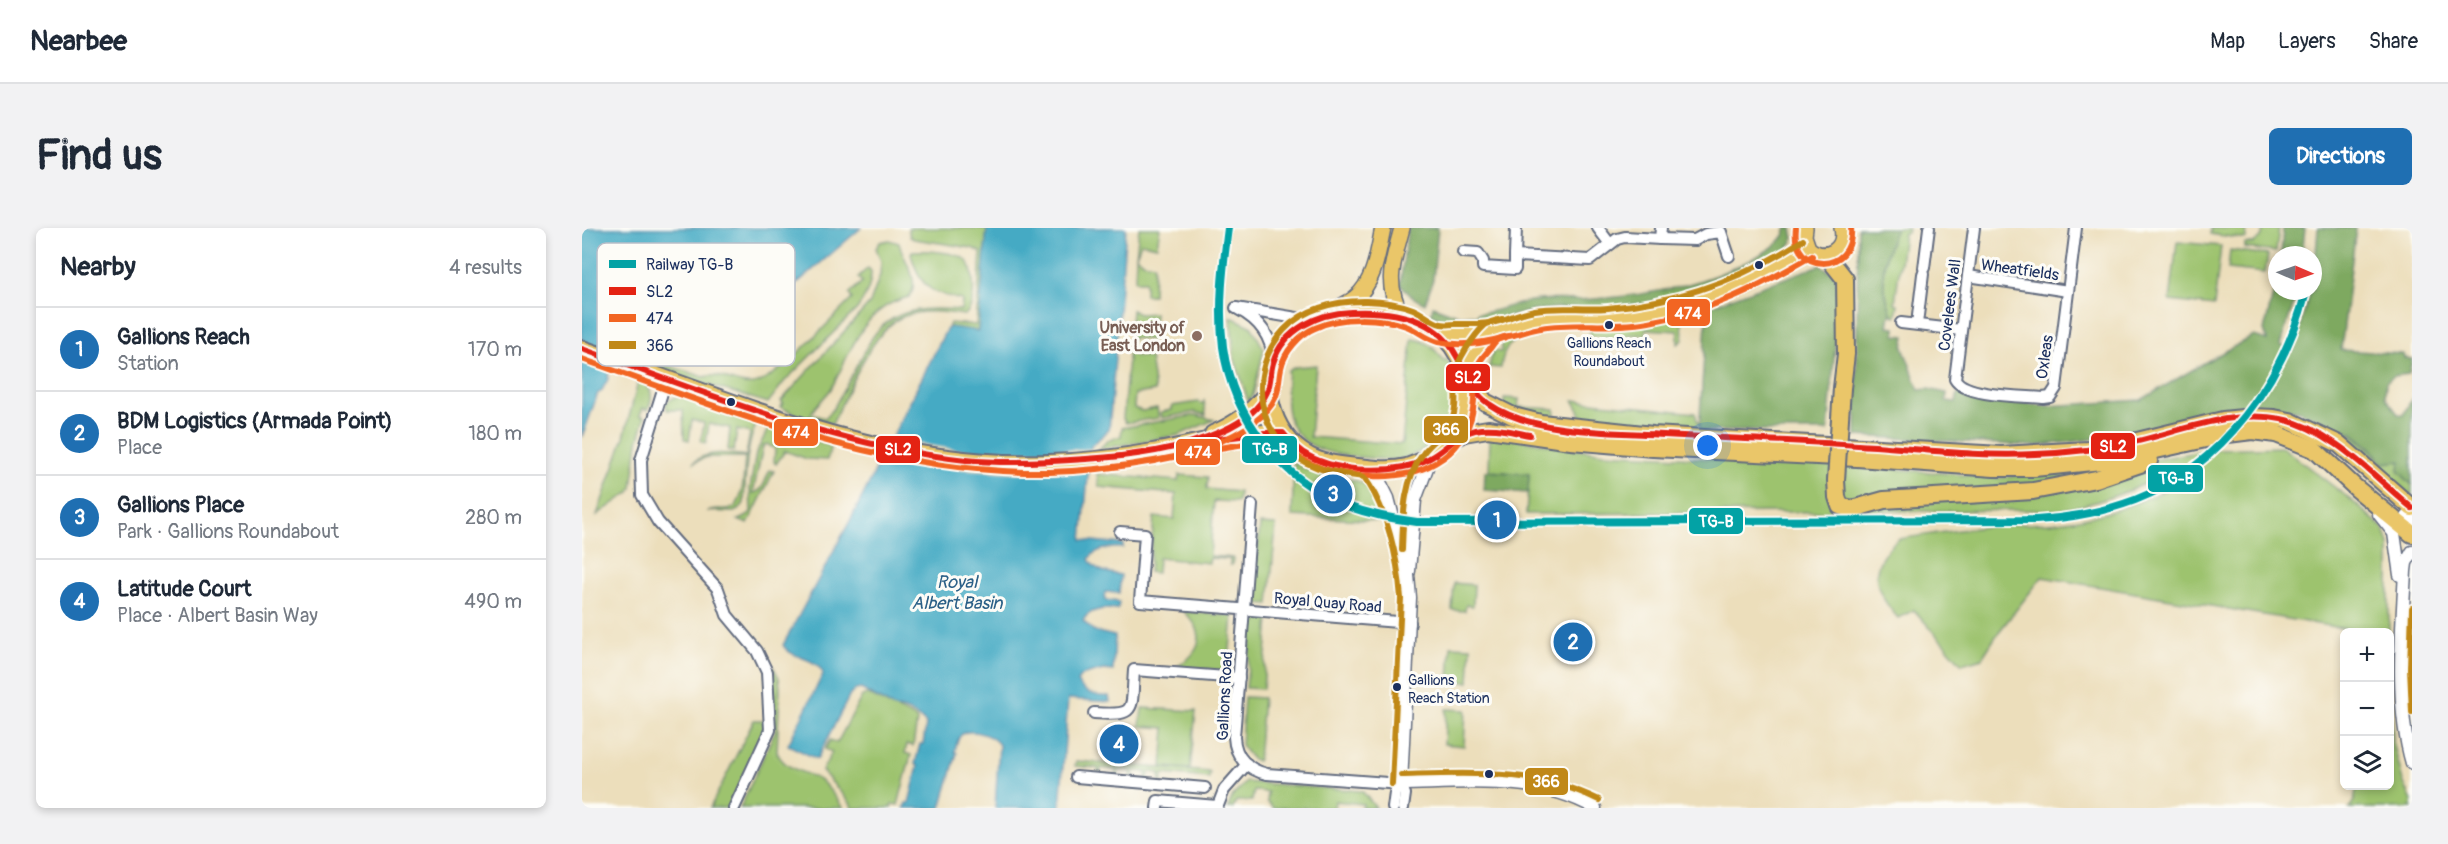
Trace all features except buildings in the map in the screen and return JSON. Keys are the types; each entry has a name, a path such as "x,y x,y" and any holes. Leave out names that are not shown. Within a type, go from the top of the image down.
{"highway":[{"path":"1826,255 1845,279 1846,354 1836,480 1839,506 1852,509 1884,500 2033,491 2096,479 2141,465 2179,446"},
{"path":"2410,515 2339,444 2290,421 2253,417 2223,420 2129,443 2088,450 2001,455 1653,435 1572,427 1513,416 1485,402 1464,373 1452,345 1425,323 1401,315 1348,312 1316,318 1286,339 1273,363 1269,390 1274,416 1282,433 1300,451 1318,460 1369,468 1396,469 1431,457 1464,433 1488,429 1570,441 1653,448 2004,468 2072,466 2111,460 2228,434 2252,431 2276,434 2314,449 2356,488 2412,534"},
{"path":"582,349 597,354"},
{"path":"631,366 828,435 924,456 980,462 1049,463 1132,455 1238,436 1282,433"},
{"path":"1448,443 1464,411 1466,401 1464,373"},
{"path":"1187,445 1238,422 1259,404 1269,390"}],"main road":[{"path":"1316,318 1351,301 1365,288 1375,264 1383,228"},
{"path":"1401,315 1395,303 1390,281 1402,228"},
{"path":"1805,228 1804,236 1808,248 1816,254 1826,255 1835,252 1841,245 1844,236 1842,228"},
{"path":"1438,333 1491,332 1539,319 1646,314 1701,301 1750,281 1808,248"},
{"path":"1464,373 1475,350 1491,332"}],"street":[{"path":"1463,252 1478,253 1483,261 1483,267 1515,269 1516,228"},
{"path":"1598,228 1610,244"},
{"path":"1917,324 1929,228"},
{"name":"Covelees Wall","path":"1958,385 1955,379 1974,228"},
{"name":"Oxleas","path":"1958,385 1972,391 2043,399 2050,397 2056,388 2076,228"},
{"path":"1515,256 1590,260 1610,244 1625,237 1661,233 1695,240 1706,234 1721,232 1729,256"},
{"name":"Wheatfields","path":"1968,276 2068,291"},
{"path":"1273,363 1269,338 1252,318 1236,308 1316,318"},
{"path":"1901,323 1961,330"},
{"path":"666,380 641,460 642,495 658,522 718,589 727,615 757,651 767,672 770,730 734,808"},
{"path":"1403,808 1405,794 1401,784 1410,623 1408,575 1415,500 1431,457"},
{"path":"1369,468 1388,498 1408,575"},
{"path":"2356,488 2394,533 2403,600"},
{"name":"Gallions Road","path":"1247,764 1235,746 1252,505"},
{"name":"Royal Quay Road","path":"1120,532 1145,534 1140,601 1410,623"},
{"path":"2412,552 2406,563 2403,600 2402,687 2405,730 2412,763"},
{"path":"2403,600 2412,580"},
{"path":"1094,713 1121,715 1125,713 1132,700 1134,670 1239,678"},
{"path":"1157,808 1158,801 1217,807 1224,790 1247,764 1267,774 1401,784 1488,783 1532,786 1572,796 1595,808"},
{"path":"1076,777 1204,788"},
{"path":"1393,808 1395,793 1401,784"}],"green space":[{"path":"908,228 987,228 978,331 948,328 950,323 976,325 981,252 972,248 914,239 910,237"},
{"path":"1139,228 1160,228 1157,246 1141,243 1136,256"},
{"path":"1408,228 1438,228 1433,279 1425,304 1412,297 1400,284"},
{"path":"1787,228 1792,228 1791,245 1765,264 1708,287 1656,300 1642,306 1642,304 1601,308 1558,308 1533,311 1473,325 1454,324 1431,314 1433,306 1460,316 1477,315 1531,301 1587,300 1677,287 1716,275 1754,258 1778,242"},
{"path":"1858,228 1896,228 1887,252 1884,271 1885,291 1892,315 1890,315 1888,326 1895,327 1895,335 1905,336 1903,347 1919,390 1928,389 1947,393 1946,401 1956,402 1958,393 2047,406 2141,400 2254,336 2267,340 2264,330 2272,300 2295,300 2280,345 2293,351 2307,300 2322,300 2322,246 2317,246 2318,228 2356,228 2341,350 2403,354 2404,358 2412,359 2409,374 2394,376 2386,382 2385,397 2398,414 2403,415 2412,398 2412,485 2398,471 2401,461 2383,463 2370,447 2352,433 2299,411 2250,407 2137,434 2035,446 1856,436"},
{"path":"1896,228 1908,228 1907,233 1904,233 1895,303 1898,304 1896,316 1892,315 1885,291 1884,271 1887,252"},
{"path":"2211,228 2247,228 2246,239 2210,234"},
{"path":"2264,228 2279,228 2277,246 2268,246 2268,251 2244,248 2245,244 2253,244 2261,238"},
{"path":"2283,228 2305,228 2303,246 2282,246"},
{"path":"889,240 899,243 913,277 912,291 909,297 893,303 869,321 852,346 831,389 811,414 825,418 833,409 872,338 890,320 912,311 961,310 962,300 934,291 923,281 914,265 911,254 913,251 947,253 965,259 969,264 974,288 968,311 964,315 919,312 893,323 882,333 862,362 832,424 800,416 780,407 783,403 781,401 870,303 880,275 881,261 876,248 880,242"},
{"path":"2177,242 2221,246 2214,306 2170,301"},
{"path":"2230,250 2268,255 2265,273 2228,269"},
{"path":"1136,256 1143,262 1154,264 1153,295 1145,295 1145,281 1135,281"},
{"path":"1820,265 1836,275 1838,310 1828,431 1699,431 1707,307"},
{"path":"868,268 871,271 869,287 857,309 784,382 768,403 652,366 669,366 704,377 716,376 747,384 764,380 783,366 795,366 795,355 852,299 849,294 862,282 858,277"},
{"path":"1132,310 1139,314 1155,313 1152,340 1132,338 1129,348"},
{"path":"1231,317 1251,326 1264,349 1253,395 1248,401 1234,357"},
{"path":"1674,317 1674,320 1682,319 1683,340 1678,344 1678,331 1646,329 1646,335 1627,335 1626,345 1624,338 1590,336 1590,327 1638,324"},
{"path":"1541,329 1541,333 1525,335 1508,346 1501,368 1489,367 1493,351 1501,352 1503,339"},
{"path":"1412,339 1426,343 1444,361 1447,360 1455,383 1455,402 1451,417 1435,441 1410,456 1389,460 1335,454 1303,440 1290,421 1287,409 1288,371 1295,367 1316,365 1310,437 1402,444"},
{"path":"1129,351 1135,356 1150,357 1155,391 1135,394 1134,408 1142,411 1157,408 1159,418 1126,423 1123,419"},
{"path":"639,378 649,388 651,400 648,410 643,408 640,415 645,417 638,442 632,488 630,492 597,515 624,437"},
{"path":"686,396 758,421 748,451 744,503 734,512 709,511 730,509 737,505 743,485 745,457 707,457 693,463 711,454 746,456 750,433 737,430 734,451 728,450 730,428 709,424 706,443 701,442 704,423 692,420 689,440 684,439 683,410 667,410 666,403 675,397"},
{"path":"1504,398 1519,399 1518,407 1555,409 1554,419 1504,406"},
{"path":"1573,400 1695,413 1699,426 1580,419 1580,412"},
{"path":"1204,401 1206,415 1195,412 1162,418 1161,412 1172,410 1172,406 1198,402 1202,404"},
{"path":"1196,415 1214,420 1179,435 1099,449 1107,441 1121,436 1122,428"},
{"path":"2324,421 2356,438 2383,463 2401,461 2399,471 2412,485 2412,496 2391,480 2374,456 2369,455 2350,439 2323,424"},
{"path":"770,425 831,446 827,460 807,459 785,451 776,464 774,462 775,449 767,444 763,446 753,493 760,490 770,470 774,471 748,524 738,520 751,512 750,488 756,453"},
{"path":"1490,435 1604,453 1882,468 2000,478 2158,459 2214,449 2282,447 2350,499 2384,529 2389,544 2389,628 2341,628 2042,577 1998,633 1982,658 1962,664 1914,610 1898,618 1878,587 1878,568 1881,559 1898,539 1990,526 2074,520 2107,512 2139,502 2183,480 2176,468 2120,494 2060,510 1526,514 1529,474 1489,471"},
{"path":"1294,462 1314,473 1359,482 1367,486 1378,504 1381,521 1292,516"},
{"path":"1485,471 1529,474 1528,493 1484,490"},
{"path":"1097,474 1178,481 1179,475 1208,477 1207,489 1239,492 1238,502 1214,501 1210,556 1233,558 1232,565 1230,565 1230,559 1210,558 1209,563 1158,558 1157,573 1149,572 1154,517 1174,519 1176,494 1099,487"},
{"path":"1260,524 1276,525 1269,604 1253,603"},
{"path":"1454,583 1474,585 1473,606 1466,605 1465,611 1452,610"},
{"path":"1183,611 1233,616 1228,671 1176,667 1192,655 1199,641 1196,626"},
{"path":"1253,617 1269,618 1263,689 1246,688"},
{"path":"1451,646 1471,647 1469,682 1449,681"},
{"path":"773,666 779,678 780,688 777,752 781,759 791,767 821,781 843,808 740,808 775,731"},
{"path":"867,694 914,717 917,721 913,746 907,744 905,753 911,755 898,805 892,804 891,808 852,808 822,771 832,752 825,749 830,740 837,743 862,696"},
{"path":"1244,697 1263,698 1258,761 1252,759 1241,745"},
{"path":"1142,708 1196,711 1190,769 1162,767 1165,728 1140,726"},
{"path":"1446,709 1466,710 1464,746 1444,744"},
{"path":"754,720 765,720 765,728 729,808 710,808"},
{"path":"2394,746 2403,781 2412,801 2412,808 2349,808 2354,801 2356,790 2394,790"},
{"path":"1076,761 1210,772 1209,778 1163,774 1162,782 1160,782 1160,773 1149,772 1148,781 1146,772 1134,771 1133,779 1131,779 1131,771 1119,770 1118,778 1115,777 1116,770 1101,768 1100,776 1098,776 1098,768 1075,766"},
{"path":"1246,782 1362,791 1376,808 1362,808 1363,804 1335,801 1334,808 1273,808 1267,802 1268,792 1254,791 1252,801 1236,801 1233,808 1228,808 1232,797"}],"water":[{"path":"582,228 861,228 795,285 795,243 597,243 597,366 607,366 609,370 608,379 601,392 598,393 582,438"},
{"name":"Royal Albert Basin","path":"987,228 1126,228 1109,430 1091,446 1082,540 1123,544 1123,548 1100,550 1089,559 1098,569 1121,575 1119,593 1105,592 1105,600 1119,602 1118,609 1093,611 1083,621 1094,631 1115,636 1113,671 1103,670 1081,676 1077,681 1083,689 1091,693 1109,696 1110,702 1068,699 1060,808 995,808 999,745 988,736 977,732 966,732 958,740 955,752 957,753 941,808 904,808 906,803 909,803 918,766 915,764 920,744 923,744 926,724 912,713 895,708 861,689 855,690 850,695 817,759 788,745 823,674 815,664 792,653 783,645 852,517 946,330 950,327 978,331"}],"pier":[{"path":"888,439 958,450 1003,453 1093,449 1091,470 1024,473 932,467 878,458"}],"rail line":[{"name":"TG-B","path":"1228,228 1221,302 1223,347 1238,399 1250,422 1283,464 1325,496 1367,512 1417,522 2036,520 2074,516 2111,508 2167,485 2196,465 2222,442 2245,416 2265,387 2282,356 2303,300"}],"transit line":[{"name":"474","path":"1796,228 1797,243 1803,254 1812,261 1823,263 1834,261 1843,254 1850,243 1851,228"},
{"name":"366","path":"1392,784 1401,598 1390,534 1379,504 1364,477 1329,471 1307,463 1287,450 1268,423 1262,403 1261,383 1272,346 1284,330 1300,317 1319,308 1354,301 1391,303 1417,311 1437,323 1445,324 1491,323 1525,312 1544,309 1634,305 1685,294 1734,277 1803,240"},
{"name":"474","path":"601,366 696,400 812,437 870,452 929,463 989,470 1076,471 1141,463 1232,446 1279,442 1300,458 1321,468 1357,475 1387,476 1420,470 1435,463 1460,441 1468,427 1473,409 1474,373 1481,360 1499,339 1554,326 1636,324 1672,317 1734,296 1812,256"},
{"name":"SL2","path":"629,366 771,416 867,443 916,453 996,462 1103,458 1156,451 1190,443 1236,424 1264,399 1278,351 1294,332 1315,320 1339,313 1381,313 1411,318 1437,332 1456,355 1474,388 1483,399 1505,413 1543,425 1607,432 2015,455 2097,449 2225,419 2263,417 2281,419 2300,425 2335,443 2412,508"},
{"name":"474","path":"1217,443 1247,427 1267,411 1276,395 1283,362 1289,350 1304,335 1325,324 1360,319 1384,321 1406,326 1434,341 1455,344 1481,343 1506,337"},
{"name":"366","path":"1402,550 1408,486 1424,452 1447,428 1453,417 1456,402 1455,376 1459,363 1481,329 1489,323 1502,319"},
{"name":"SL2","path":"582,349 597,354"},
{"name":"474","path":"582,359 597,364"},
{"name":"SL2","path":"1217,439 1263,433 1283,433 1300,451 1320,461 1351,468 1384,470 1400,468 1428,459 1462,435 1475,430 1496,429 1530,435"},
{"name":"366","path":"2412,608 2410,668 2412,712"},
{"name":"366","path":"1401,775 1477,774 1526,778 1550,782 1599,800"}],"place":[{"name":"Gallions Reach Roundabout","path":"1609,325"},
{"name":"University of East London","path":"1197,336"},
{"name":"Gallions Place","path":"1333,494"},
{"name":"Gallions Reach","path":"1497,520"},
{"name":"BDM Logistics (Armada Point)","path":"1573,642"},
{"name":"Gallions Reach Station","path":"1397,687"},
{"name":"Latitude Court","path":"1119,744"}]}
